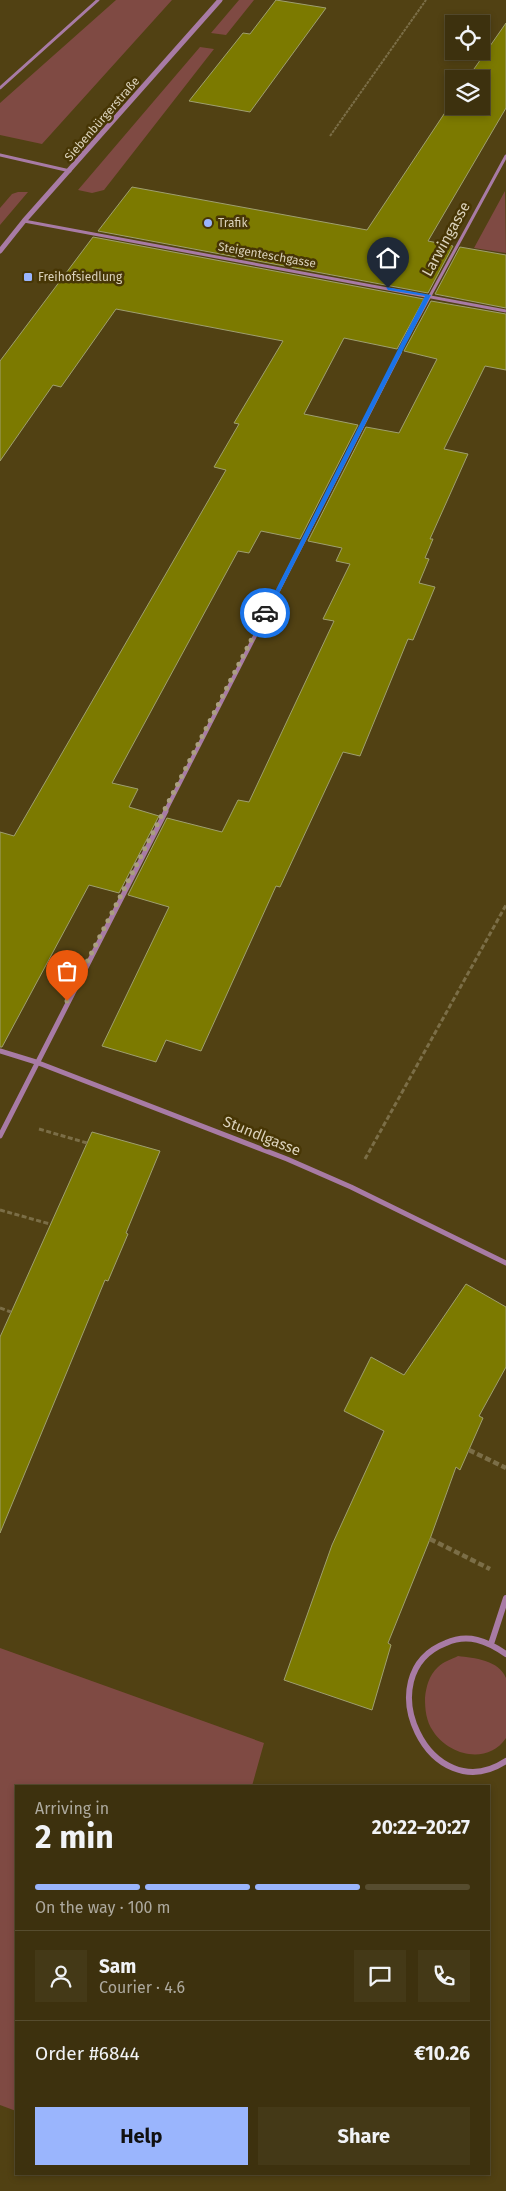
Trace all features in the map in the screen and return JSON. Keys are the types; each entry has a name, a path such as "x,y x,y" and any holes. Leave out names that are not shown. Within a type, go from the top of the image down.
{"street":[{"path":"0,88 98,0"},
{"name":"Siebenbürgerstraße","path":"0,251 24,221 220,0"},
{"path":"0,155 70,171"},
{"name":"Larwingasse","path":"0,1136 428,295 506,156"},
{"name":"Steigenteschgasse","path":"24,221 506,311"},
{"name":"Stundlgasse","path":"0,1051 36,1062 351,1186 506,1263"},
{"path":"491,1644 506,1598"},
{"path":"506,1654 491,1644 472,1638 452,1639 435,1646 421,1660 412,1676 408,1693 409,1712 414,1729 424,1746 436,1758 452,1768 469,1771 485,1771 496,1768 506,1761"}],"path":[{"path":"330,136 426,0"},
{"path":"351,1186 506,905"},
{"path":"8,1119 87,1143"},
{"path":"0,1210 50,1224"},
{"path":"0,1308 11,1312"},
{"path":"469,1450 506,1468"},
{"path":"430,1539 498,1573"}],"shaded area":[{"path":"116,0 172,0 42,144 0,135 0,103"},
{"path":"239,0 254,0 226,35 211,33"},
{"path":"200,47 214,49 104,190 92,193 78,190"},
{"path":"505,191 506,253 474,248"},
{"path":"28,192 0,225 0,208 12,194"},
{"path":"0,1648 264,1743 252,1785 15,1785 15,2111 0,2105"},
{"path":"458,1656 478,1659 492,1664 503,1672 506,1678 506,1738 489,1752 469,1754 458,1751 440,1740 427,1719 425,1698 430,1677 440,1665"}],"building":[{"path":"276,0 326,8 250,112 189,101 243,33 250,34"},
{"path":"506,23 506,108 428,241 453,246 428,293 98,231 132,187 367,230 445,113 445,115 490,115 490,70 473,70 480,60 490,60 490,46"},
{"path":"93,237 424,299 397,349 344,338 304,414 358,425 300,539 261,531 249,553 238,551 112,783 138,789 129,807 159,816 119,893 89,885 2,1047 0,1047 0,832 14,836 226,470 214,467 239,424 234,423 283,341 116,309 61,387 53,385 0,461 0,361"},
{"path":"460,247 506,255 506,308 435,294"},
{"path":"431,301 506,314 506,370 485,366 444,449 468,454 430,539 433,539 425,558 429,559 419,583 435,587 413,640 408,639 360,756 343,752 280,887 276,886 201,1051 166,1040 156,1062 102,1046 169,907 128,895 167,818 222,832 238,800 249,802 334,621 323,619 350,564 336,561 342,548 308,541 366,427 399,433 437,359 404,351"},
{"path":"92,1132 160,1151 126,1233 128,1234 108,1281 105,1280 0,1533 0,1337"},
{"path":"466,1284 506,1307 506,1367 479,1416 483,1418 460,1470 456,1467 430,1539 388,1643 391,1645 372,1710 284,1680 332,1545 384,1431 344,1411 371,1357 404,1375"}],"way so far":[{"path":"67,1001 265,613"}],"place":[{"name":"Trafik","path":"208,223"},
{"name":"Freihofsiedlung","path":"28,277"}],"route":[{"path":"265,613 428,295 388,288"}]}
